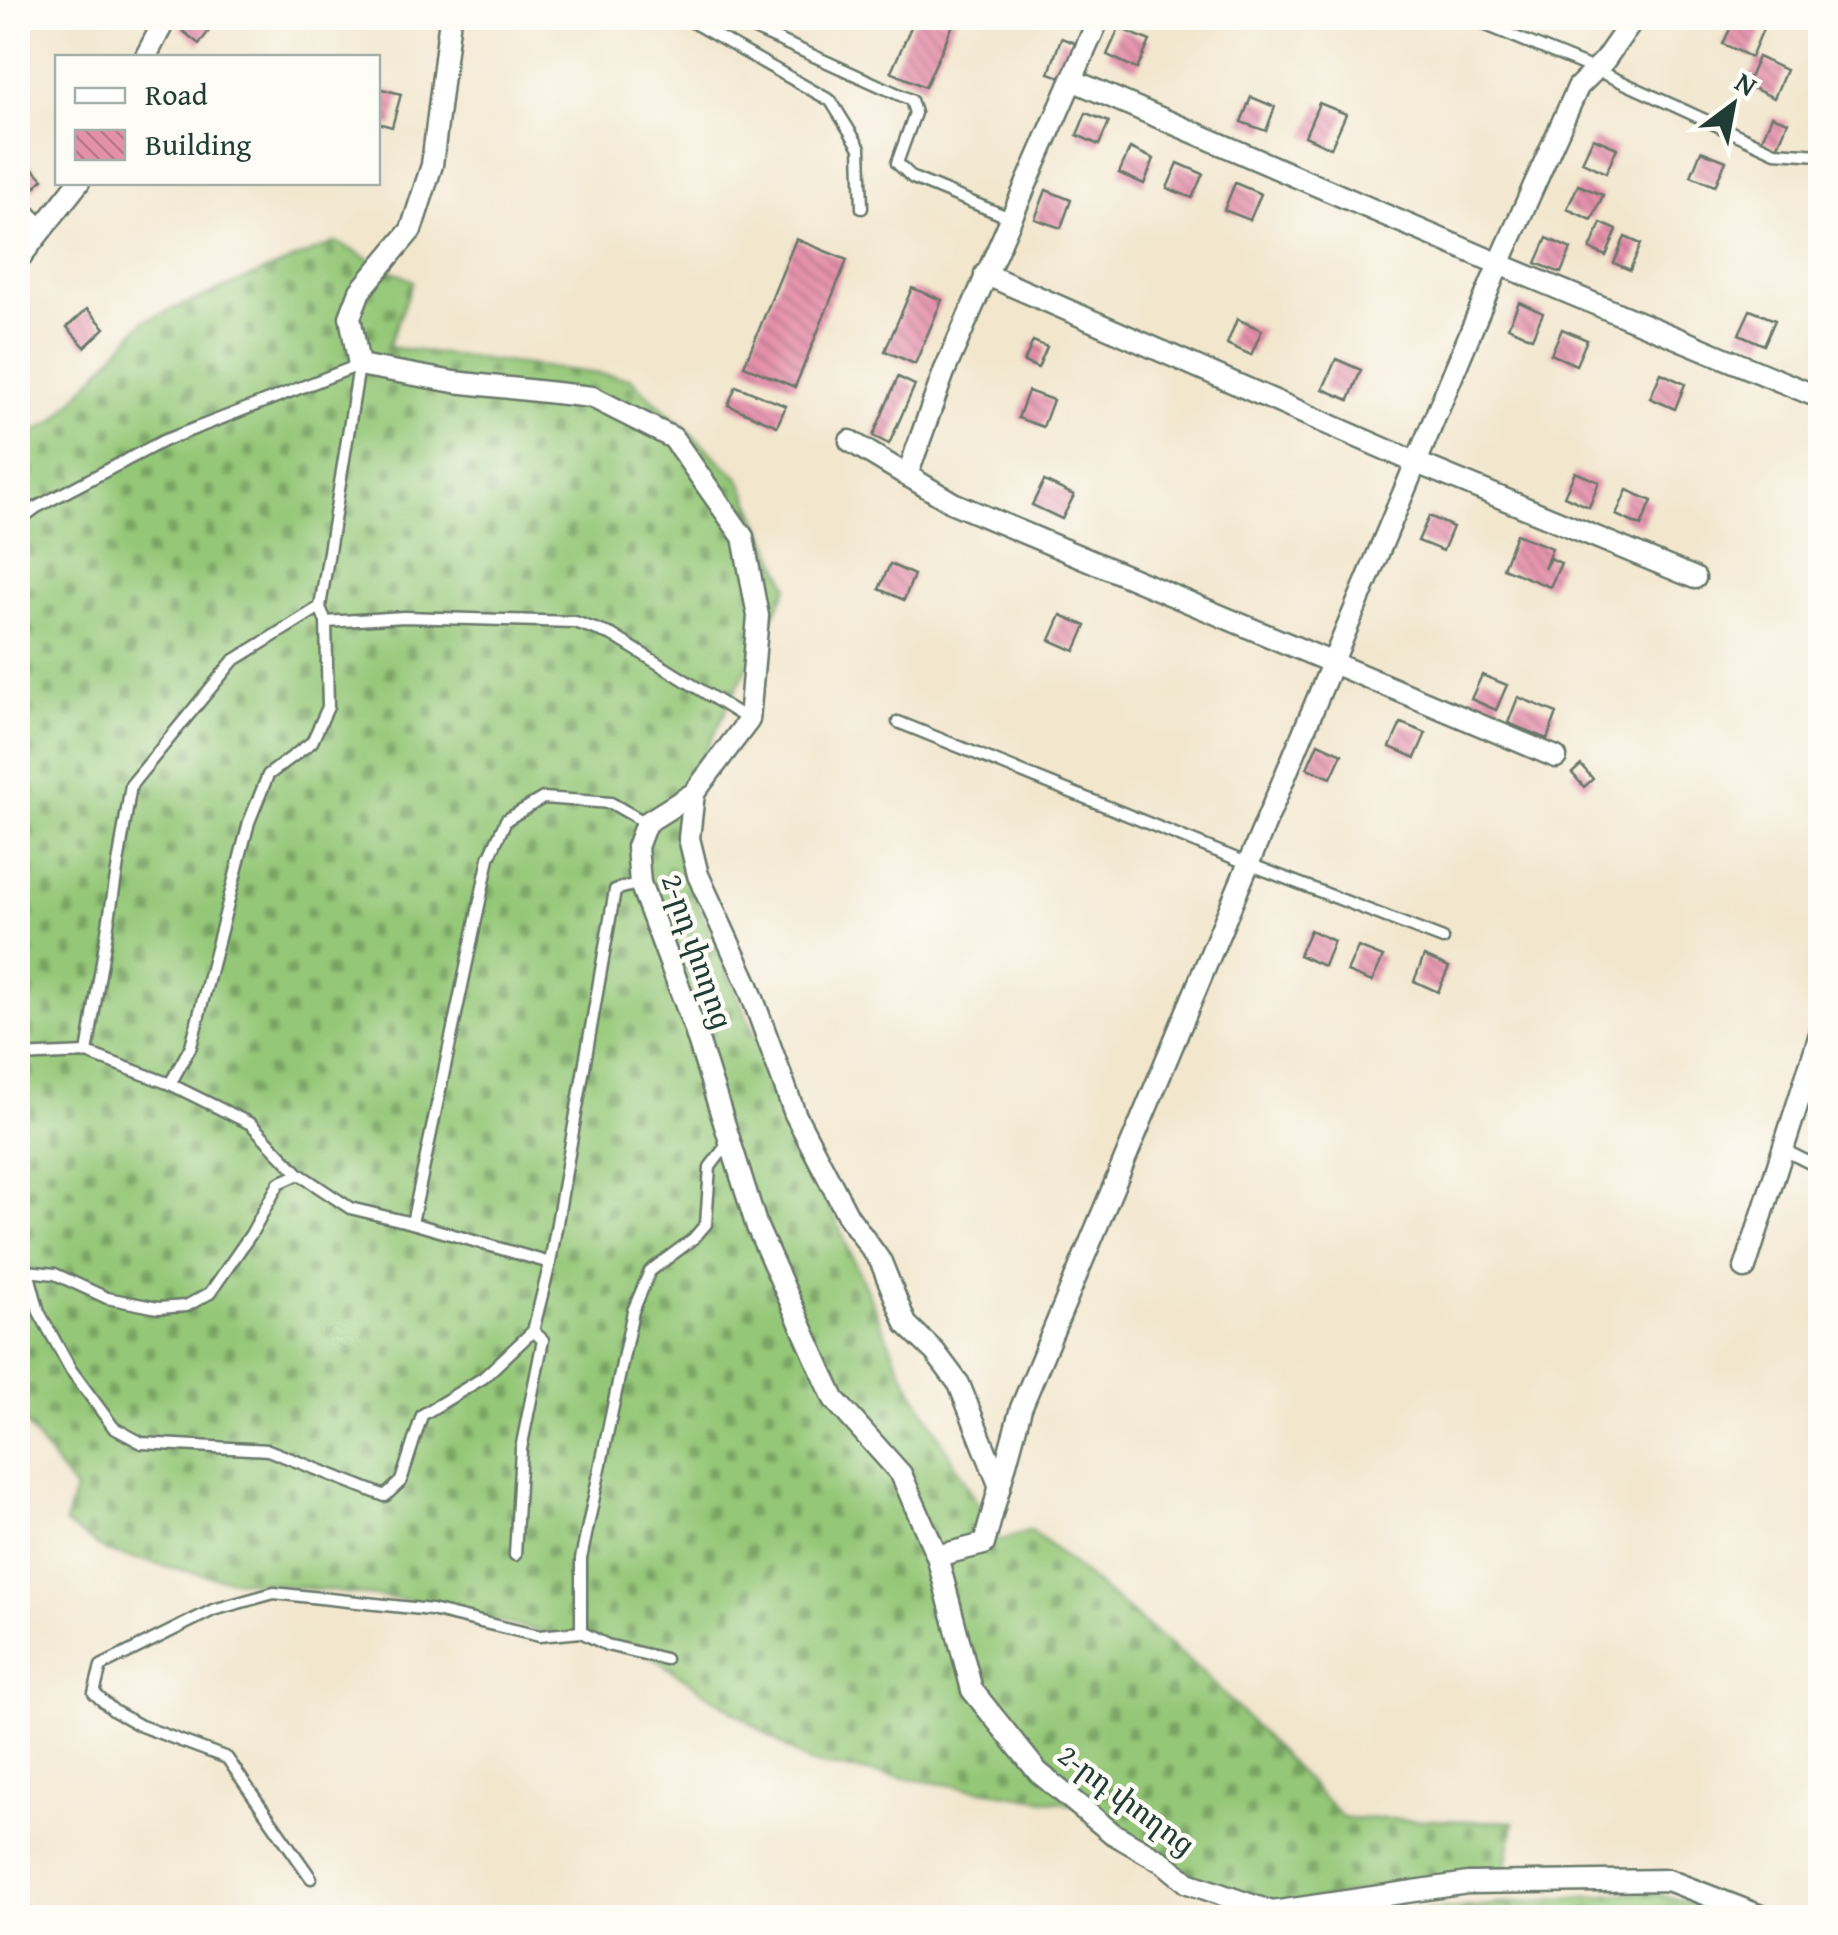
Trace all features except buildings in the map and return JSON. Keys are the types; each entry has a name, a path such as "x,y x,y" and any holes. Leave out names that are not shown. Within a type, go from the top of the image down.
{"street":[{"path":"147,55 166,18"},
{"path":"450,18 432,165 412,230 360,292 350,317 359,364 454,382 592,397 673,438 744,537 758,616 749,720 694,793 646,823"},
{"path":"907,476 985,274 1099,18"},
{"path":"937,1556 984,1544 1021,1408 1499,264 1578,86 1624,37 1634,18"},
{"path":"1072,80 1811,394"},
{"path":"18,260 76,185"},
{"path":"18,206 40,229"},
{"path":"985,274 1416,463 1696,578"},
{"path":"850,442 953,503 1556,757"},
{"path":"694,793 689,838 698,875 748,984 795,1114 848,1216 881,1262 906,1324 960,1384 1000,1487"},
{"name":"2-րդ փողոց","path":"646,823 637,847 640,883 694,1027 758,1227 834,1399 901,1474 937,1556 972,1690 1038,1772 1112,1833 1188,1883 1270,1915"},
{"path":"1745,1268 1820,1034"},
{"path":"1270,1915 1468,1883 1668,1880 1766,1918"}],"lane":[{"path":"685,18 831,101 860,148 862,208"},
{"path":"730,18 911,100 915,113 897,163 913,178 1010,218"},
{"path":"1469,18 1596,70 1775,152 1820,154"},
{"path":"18,521 37,507 164,441 359,364"},
{"path":"170,1084 191,1046 249,822 268,774 312,742 328,707 326,622 320,608 359,364"},
{"path":"87,1053 131,786 233,661 320,608"},
{"path":"326,622 404,617 575,622 612,635 749,720"},
{"path":"898,722 1443,939"},
{"path":"412,1222 489,858 506,820 543,798 610,803 646,823"},
{"path":"299,1174 279,1183 251,1234 210,1293 186,1306 158,1308 107,1298 55,1274 23,1270 39,1312 71,1370 114,1428 142,1442 268,1450 385,1496 401,1481 422,1415 483,1378 532,1330 550,1263 614,890 640,883"},
{"path":"18,1056 87,1053 170,1084 251,1124 299,1174 350,1208 550,1263"},
{"path":"580,1632 581,1559 633,1311 650,1271 706,1224 710,1168 730,1142"},
{"path":"1784,1150 1820,1168"},
{"path":"515,1555 521,1449 543,1340 532,1330"},
{"path":"310,1878 227,1758 114,1712 94,1693 101,1666 213,1610 274,1593 431,1610 539,1636 580,1632 607,1646 665,1659"}],"green space":[{"path":"336,242 413,281 388,347 630,378 740,479 788,586 683,796 679,861 901,1369 999,1541 1031,1530 1202,1672 1343,1818 1514,1822 1506,1868 1273,1907 1207,1886 1078,1805 810,1763 635,1645 563,1637 408,1600 213,1577 108,1552 65,1524 75,1490 18,1413 18,440 55,421 144,321"},
{"path":"1649,1891 1736,1917 1393,1918 1393,1914"}]}
